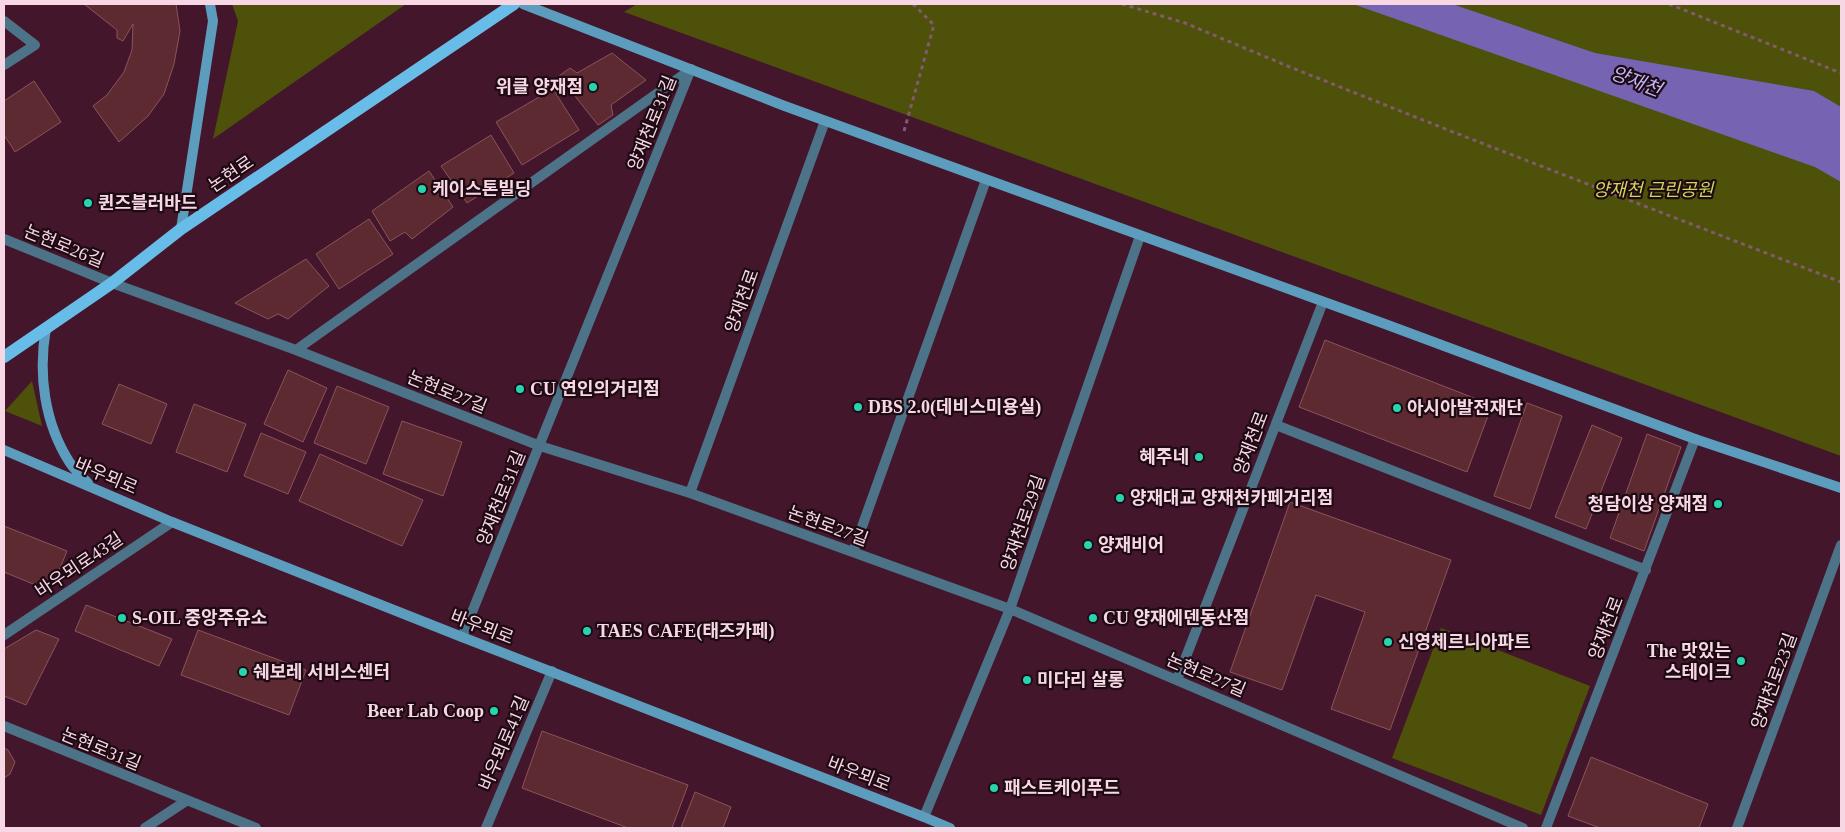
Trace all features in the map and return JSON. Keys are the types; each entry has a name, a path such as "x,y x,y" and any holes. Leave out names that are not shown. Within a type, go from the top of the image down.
{"main road":[{"name":"논현로","path":"4,357 112,283 181,229 514,4"}],"street":[{"path":"181,229 214,21 210,4"},
{"path":"523,4 825,121 1696,439 1841,488"},
{"path":"4,20 35,45 4,66"},
{"name":"양재천로31길","path":"296,350 691,69"},
{"name":"양재천로31길","path":"462,637 691,69"},
{"name":"양재천로","path":"690,493 825,121"},
{"path":"853,552 986,180"},
{"name":"양재천로29길","path":"924,816 1010,609 1140,236"},
{"name":"논현로26길","path":"4,239 112,283"},
{"name":"논현로27길","path":"112,283 296,350 540,446 690,493 1010,609 1523,828"},
{"name":"양재천로","path":"1177,680 1323,302"},
{"path":"46,328 42,350 42,389 56,436 70,463 90,486"},
{"path":"1276,425 1646,570"},
{"name":"양재천로","path":"1546,828 1696,439"},
{"name":"바우뫼로","path":"4,450 172,522 462,637 924,816 950,828"},
{"name":"바우뫼로43길","path":"4,635 172,522"},
{"name":"양재천로23길","path":"1737,828 1841,545"},
{"name":"바우뫼로41길","path":"486,828 552,671"},
{"name":"논현로31길","path":"4,726 256,828"},
{"path":"144,828 186,801"}],"path":[{"path":"900,148 934,25 913,4"},
{"path":"1122,4 1185,23 1290,67 1841,282"},
{"path":"1669,4 1841,72"}],"green space":[{"path":"232,4 406,4 213,139 238,21"},
{"name":"양재천 근린공원","path":"637,4 1841,4 1841,456 624,12"},
{"path":"32,381 42,426 5,411"},
{"path":"1441,628 1590,686 1541,815 1392,758"}],"water":[{"name":"양재천","path":"1353,4 1452,4 1595,53 1814,91 1841,107 1841,182 1815,167"}],"building":[{"path":"84,4 176,4 180,31 174,64 164,94 148,116 119,142 93,106 107,95 124,72 132,50 133,24 123,41 117,38 117,30"},
{"path":"612,53 646,80 611,105 613,115 598,125 559,76 570,68 577,73"},
{"path":"34,81 61,122 15,152 4,135 4,101"},
{"path":"553,89 579,130 522,165 496,122"},
{"path":"491,135 514,173 467,203 441,166"},
{"name":"케이스톤빌딩","path":"429,171 453,207 412,239 405,232 390,241 372,211"},
{"path":"369,219 393,254 339,289 316,254"},
{"path":"306,259 329,286 288,319 278,314 268,319 235,303"},
{"path":"1325,340 1492,405 1467,472 1299,407"},
{"path":"288,370 327,388 303,442 264,424"},
{"path":"119,384 167,404 151,444 102,424"},
{"path":"337,386 389,407 366,464 314,443"},
{"path":"1527,403 1562,416 1530,509 1494,496"},
{"path":"194,404 246,424 227,472 176,452"},
{"path":"402,421 462,442 443,496 383,474"},
{"path":"1592,425 1622,438 1586,529 1555,517"},
{"path":"261,433 306,452 288,494 244,476"},
{"path":"1647,434 1681,447 1644,551 1610,538"},
{"path":"320,454 423,500 402,546 299,501"},
{"name":"신영체르니아파트","path":"1290,502 1451,560 1390,730 1331,709 1365,612 1316,595 1282,690 1230,672"},
{"path":"4,526 67,551 56,578 38,586 4,572"},
{"path":"86,605 172,639 159,666 75,631"},
{"path":"36,630 59,639 26,705 4,696 4,649"},
{"name":"쉐보레 서비스센터","path":"198,630 306,670 289,715 181,675"},
{"path":"542,731 688,785 672,828 628,828 522,788"},
{"path":"4,748 8,750 15,762 10,774 4,778"},
{"path":"1591,757 1708,804 1699,828 1600,828 1568,816"},
{"path":"695,792 731,807 723,828 681,828"}],"place":[{"name":"위클 양재점","path":"593,87"},
{"name":"케이스톤빌딩","path":"422,189"},
{"name":"퀸즈블러바드","path":"88,203"},
{"name":"CU 연인의거리점","path":"520,389"},
{"name":"DBS 2.0(데비스미용실)","path":"858,407"},
{"name":"아시아발전재단","path":"1397,408"},
{"name":"혜주네","path":"1199,457"},
{"name":"양재대교 양재천카페거리점","path":"1120,498"},
{"name":"청담이상 양재점","path":"1718,504"},
{"name":"양재비어","path":"1088,545"},
{"name":"S-OIL 중앙주유소","path":"122,618"},
{"name":"CU 양재에덴동산점","path":"1093,618"},
{"name":"TAES CAFE(태즈카페)","path":"587,631"},
{"name":"신영체르니아파트","path":"1388,642"},
{"name":"The 맛있는 스테이크","path":"1741,661"},
{"name":"쉐보레 서비스센터","path":"243,672"},
{"name":"미다리 살롱","path":"1027,680"},
{"name":"Beer Lab Coop","path":"494,711"},
{"name":"패스트케이푸드","path":"994,788"}]}
